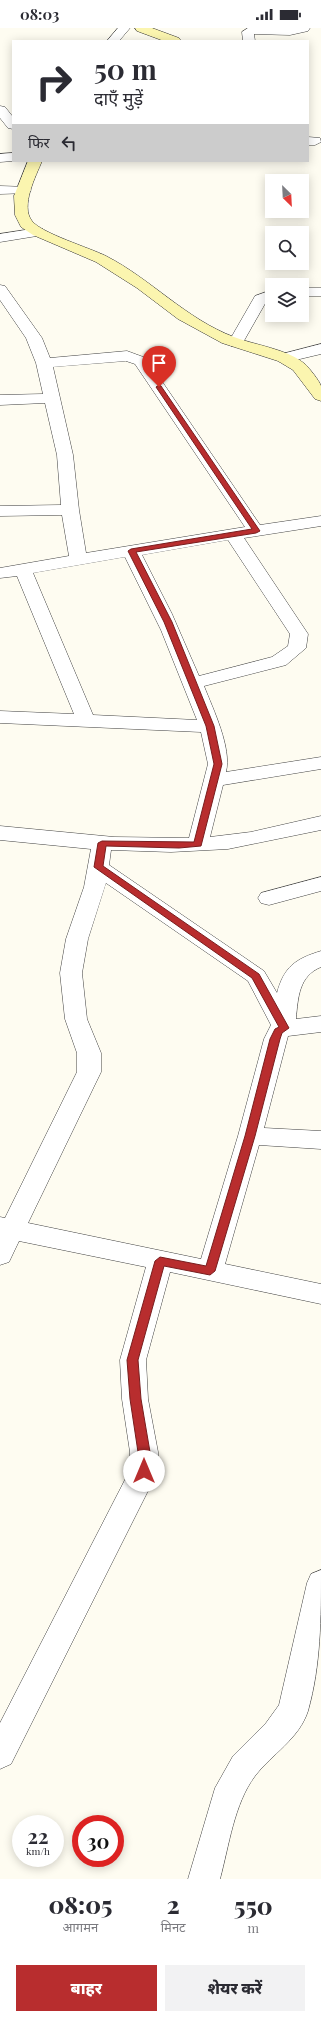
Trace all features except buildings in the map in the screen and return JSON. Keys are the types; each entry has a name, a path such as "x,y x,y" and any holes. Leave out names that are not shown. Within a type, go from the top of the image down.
{"street":[{"path":"114,40 124,28"},
{"path":"141,28 172,40"},
{"path":"249,40 248,32 257,28 284,31 304,28"},
{"path":"0,110 12,124"},
{"path":"0,158 12,158"},
{"path":"35,162 21,196 22,215 26,224 38,232 101,259 142,285 183,316 236,343 283,358 298,367 321,396"},
{"path":"0,190 24,190"},
{"path":"0,238 38,232"},
{"path":"0,289 34,338 44,363 65,455 70,510 78,560"},
{"path":"309,292 321,292"},
{"path":"236,343 260,299 265,297"},
{"path":"283,358 321,349"},
{"path":"44,363 127,356 141,361 256,531"},
{"path":"0,400 52,398"},
{"path":"0,511 70,510"},
{"path":"0,573 233,534 319,525"},
{"path":"193,683 279,661 297,648 299,634 233,534"},
{"path":"131,551 168,622 210,726 218,764 198,844"},
{"path":"22,569 86,721"},
{"path":"0,717 210,726"},
{"path":"214,780 321,763"},
{"path":"0,833 102,843 179,845 230,842 321,822"},
{"path":"0,1255 7,1228 89,1072 89,1053 76,1019 71,973 78,939 95,887 102,843"},
{"path":"98,867 256,976 284,1028"},
{"path":"269,898 321,884"},
{"path":"284,1028 290,985 294,976 303,967 321,959"},
{"path":"210,1271 250,1136 275,1039 279,1031 284,1028 321,1024"},
{"path":"250,1136 321,1140"},
{"path":"7,1228 321,1294"},
{"path":"0,1754 144,1471 144,1452 135,1399 133,1360 160,1261"},
{"path":"204,1879 226,1799 244,1766 277,1733 293,1711 321,1582"}],"route":[{"path":"144,1471 144,1452 135,1399 133,1360 140,1329 160,1261 210,1271 250,1136 275,1039 279,1031 284,1028 256,976 98,867 102,843 198,844 218,764 210,726 168,622 131,551 256,531 159,387"}]}
